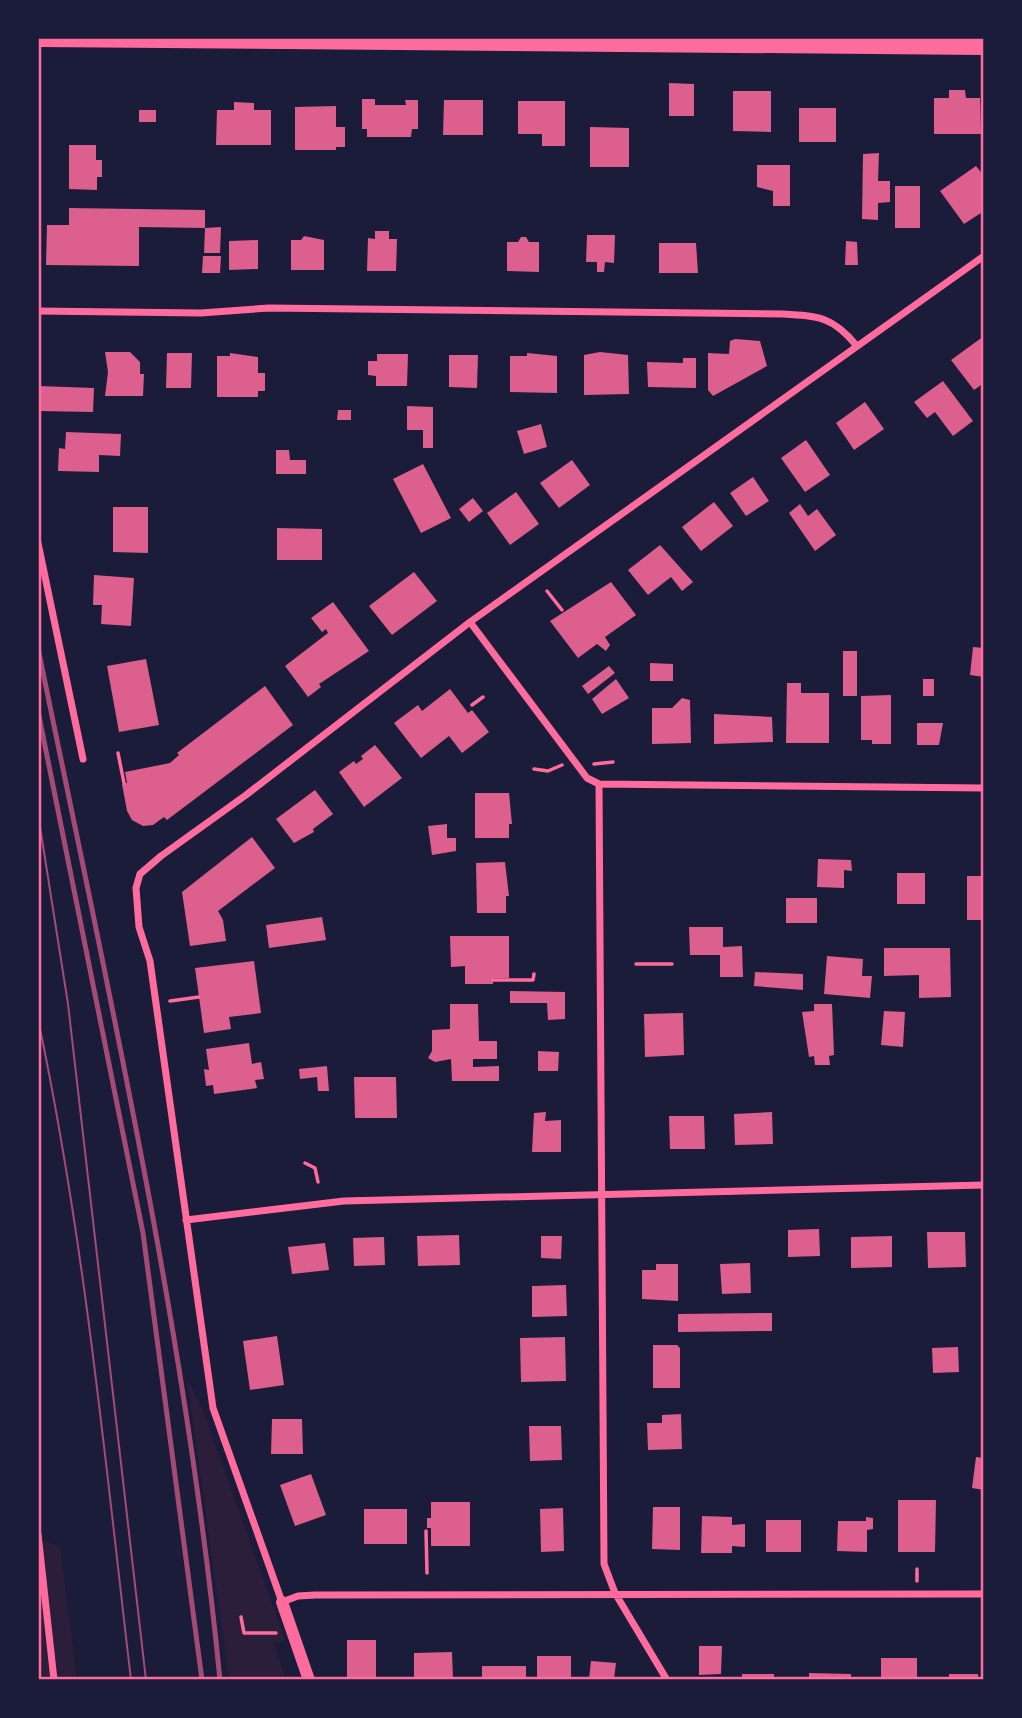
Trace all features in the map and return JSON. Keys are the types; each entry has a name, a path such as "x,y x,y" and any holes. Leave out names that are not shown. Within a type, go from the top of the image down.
{"main road":[{"path":"38,40 638,42 984,48"}],"street":[{"path":"309,1679 213,1408 149,961 139,927 136,888 140,874 470,622 984,256"},
{"path":"38,311 201,313 269,307 800,315 824,318 839,324 856,345"},
{"path":"38,543 83,759"},
{"path":"470,622 587,778 599,785 984,788"},
{"path":"599,785 604,1564 615,1593 667,1679"},
{"path":"186,1220 344,1201 984,1185"},
{"path":"38,1534 54,1679"},
{"path":"282,1602 298,1596 316,1595 984,1594"}],"path":[{"path":"547,591 562,610"},
{"path":"472,705 483,697"},
{"path":"118,753 124,783"},
{"path":"534,769 548,771 563,764 576,764"},
{"path":"636,964 672,964"},
{"path":"493,980 533,980 534,974"},
{"path":"155,1003 199,997"},
{"path":"306,1163 315,1168 317,1182"},
{"path":"426,1531 427,1573"},
{"path":"241,1617 244,1633 281,1633 291,1629"}],"shaded area":[{"path":"187,1379 203,1410 285,1640 274,1644 286,1679 229,1679"},
{"path":"38,1540 60,1546 77,1679 39,1679"}],"building":[{"path":"669,83 694,84 694,116 669,116"},
{"path":"949,90 965,90 966,98 980,98 981,134 934,134 934,98 949,98"},
{"path":"733,91 771,91 771,132 733,131"},
{"path":"362,99 375,99 375,105 406,105 405,100 418,100 418,129 412,129 411,137 367,137 367,129 362,129"},
{"path":"444,100 483,100 483,135 443,135"},
{"path":"518,101 565,101 565,146 542,146 542,134 518,134"},
{"path":"234,102 254,103 254,110 271,110 271,145 216,145 217,110 234,110"},
{"path":"336,106 336,127 345,127 345,147 336,147 336,150 295,150 295,107"},
{"path":"799,108 836,108 836,142 799,142"},
{"path":"139,110 156,110 156,122 139,122"},
{"path":"590,127 629,128 629,167 590,167"},
{"path":"69,145 96,145 96,160 102,160 102,177 97,177 97,190 69,189"},
{"path":"879,153 878,181 890,181 890,202 878,203 878,220 862,219 863,154"},
{"path":"757,165 790,165 790,206 773,206 773,191 757,187"},
{"path":"976,166 984,176 984,211 964,224 940,191"},
{"path":"895,186 920,186 920,228 895,228"},
{"path":"69,208 205,210 205,228 139,227 139,266 46,265 47,225 69,225"},
{"path":"221,227 220,253 204,253 205,228"},
{"path":"375,231 389,231 389,239 397,239 396,271 367,271 368,238 375,239"},
{"path":"587,235 615,235 614,263 605,262 604,272 597,272 597,262 586,262"},
{"path":"304,236 324,240 324,270 291,270 291,240 301,240"},
{"path":"521,237 526,237 529,242 539,242 539,272 507,271 507,242 518,242"},
{"path":"258,240 258,269 229,270 229,241"},
{"path":"846,241 857,242 858,265 845,265"},
{"path":"659,243 696,243 698,273 659,273"},
{"path":"203,256 221,256 220,273 202,273"},
{"path":"984,336 984,383 974,390 951,360"},
{"path":"730,341 760,341 767,366 713,396 708,390 708,353 729,354"},
{"path":"105,352 130,352 140,362 140,374 144,374 143,396 105,396 108,372"},
{"path":"600,352 628,355 629,394 584,395 584,355"},
{"path":"167,353 192,353 191,388 166,388"},
{"path":"230,353 258,357 258,373 265,373 265,391 258,391 258,397 217,397 217,356 230,356"},
{"path":"527,353 557,356 557,393 510,392 510,356 527,356"},
{"path":"377,354 408,354 407,386 376,386 376,376 368,375 368,361 377,361"},
{"path":"449,355 478,355 477,388 449,387"},
{"path":"683,358 696,358 696,388 648,387 647,362 683,363"},
{"path":"943,381 973,421 953,436 935,412 927,418 914,402"},
{"path":"38,386 94,388 93,412 38,411"},
{"path":"865,402 884,429 854,450 836,423"},
{"path":"407,406 433,407 433,448 423,448 423,430 407,430"},
{"path":"338,410 351,410 351,420 337,420"},
{"path":"541,424 547,447 524,454 517,431"},
{"path":"66,432 121,434 120,456 99,455 99,472 58,471 59,448 65,449"},
{"path":"806,440 830,475 805,492 781,458"},
{"path":"276,450 289,450 290,460 306,460 306,474 276,474"},
{"path":"572,460 590,485 559,508 540,483"},
{"path":"423,464 451,518 421,533 393,479"},
{"path":"753,477 769,501 746,516 730,493"},
{"path":"516,492 539,524 510,545 487,513"},
{"path":"473,498 483,511 469,522 459,509"},
{"path":"714,502 733,526 701,551 682,527"},
{"path":"800,504 808,516 817,509 836,535 815,551 789,513"},
{"path":"113,507 148,507 148,553 113,552"},
{"path":"277,528 322,529 322,560 277,560"},
{"path":"660,545 693,582 682,591 671,577 648,595 628,570"},
{"path":"414,572 437,601 392,635 369,606"},
{"path":"94,575 134,578 131,626 101,624 102,605 93,605"},
{"path":"611,582 636,615 605,637 610,645 606,651 597,644 578,658 550,621"},
{"path":"333,602 369,651 319,684 321,687 308,697 285,666 328,633 326,629 322,632 311,618"},
{"path":"973,647 984,648 984,677 970,675"},
{"path":"843,651 857,651 857,696 843,696"},
{"path":"146,659 159,725 119,732 107,666"},
{"path":"650,663 673,664 673,681 650,681"},
{"path":"609,666 615,673 588,694 582,686"},
{"path":"616,679 629,698 602,714 592,699"},
{"path":"923,679 934,679 934,696 923,696"},
{"path":"787,683 801,683 801,693 829,693 829,743 786,743"},
{"path":"265,686 293,725 167,820 164,817 153,825 143,826 132,820 127,811 122,784 127,783 125,772 170,763 179,755 177,753"},
{"path":"450,689 468,713 472,710 489,732 462,753 449,736 421,758 394,723 418,705 422,711"},
{"path":"891,695 891,744 872,744 872,740 861,740 861,696"},
{"path":"682,698 690,700 691,743 652,744 652,708 672,708"},
{"path":"714,714 772,717 773,742 714,744"},
{"path":"917,723 943,723 939,745 917,745"},
{"path":"375,745 402,778 364,807 339,772 354,761 356,764 363,759 361,756"},
{"path":"315,790 333,814 313,829 314,832 294,843 276,819"},
{"path":"475,793 509,793 512,824 509,824 509,838 475,838"},
{"path":"447,824 447,838 456,838 456,851 432,855 428,826"},
{"path":"252,837 275,868 218,911 223,920 226,941 190,946 182,892"},
{"path":"818,859 851,860 852,871 844,870 844,888 817,887"},
{"path":"505,862 509,896 506,896 506,913 477,913 476,863"},
{"path":"897,873 925,873 925,904 897,904"},
{"path":"967,876 984,876 984,920 967,920"},
{"path":"786,898 817,898 817,923 786,923"},
{"path":"322,917 326,940 269,948 266,925"},
{"path":"689,927 723,927 723,947 742,946 743,977 720,977 720,955 690,955"},
{"path":"450,936 509,936 509,978 493,978 493,984 465,984 465,966 451,967"},
{"path":"884,948 950,948 951,997 919,998 919,975 884,976"},
{"path":"827,956 863,959 862,976 872,976 870,998 824,994"},
{"path":"254,961 261,1013 229,1017 231,1029 204,1033 195,968"},
{"path":"755,972 803,974 803,990 754,986"},
{"path":"510,991 565,992 565,1019 548,1020 547,1003 510,1003"},
{"path":"450,1004 478,1004 479,1041 497,1041 497,1059 473,1059 473,1067 499,1066 499,1081 452,1081 451,1059 435,1062 428,1058 432,1051 432,1030 450,1029"},
{"path":"814,1004 832,1004 834,1055 829,1056 830,1065 815,1065 814,1056 809,1057 802,1012 814,1011"},
{"path":"884,1011 905,1012 903,1047 881,1045"},
{"path":"683,1013 684,1055 645,1057 644,1014"},
{"path":"249,1043 252,1064 261,1062 264,1079 255,1080 257,1088 214,1094 213,1085 206,1086 204,1069 209,1070 206,1049"},
{"path":"538,1051 559,1052 558,1071 538,1071"},
{"path":"327,1066 329,1091 318,1091 317,1077 300,1079 299,1069"},
{"path":"354,1077 396,1077 397,1118 355,1118"},
{"path":"546,1112 545,1121 561,1120 561,1152 532,1152 534,1113"},
{"path":"772,1112 773,1144 735,1145 734,1114"},
{"path":"669,1116 704,1116 705,1149 670,1149"},
{"path":"819,1229 820,1256 788,1257 788,1230"},
{"path":"927,1232 965,1232 966,1267 928,1268"},
{"path":"459,1235 460,1265 418,1266 417,1236"},
{"path":"541,1236 562,1236 561,1259 541,1258"},
{"path":"892,1236 892,1267 851,1268 851,1237"},
{"path":"384,1237 385,1265 354,1266 353,1238"},
{"path":"325,1243 329,1270 292,1274 288,1247"},
{"path":"750,1263 751,1293 722,1294 720,1264"},
{"path":"656,1264 678,1264 678,1301 642,1299 642,1270 656,1270"},
{"path":"566,1285 567,1316 532,1317 532,1286"},
{"path":"772,1313 772,1331 678,1332 678,1314"},
{"path":"277,1336 284,1385 250,1390 243,1341"},
{"path":"565,1337 566,1381 521,1382 520,1338"},
{"path":"653,1345 677,1345 680,1348 680,1388 653,1388"},
{"path":"958,1347 959,1372 933,1373 932,1348"},
{"path":"681,1414 682,1449 648,1450 647,1423 662,1423 662,1415"},
{"path":"272,1419 302,1419 303,1454 271,1454"},
{"path":"529,1426 561,1426 562,1460 530,1461"},
{"path":"976,1457 984,1458 984,1490 972,1488"},
{"path":"311,1474 326,1515 295,1526 280,1485"},
{"path":"898,1500 936,1500 935,1552 898,1552"},
{"path":"431,1502 470,1502 470,1546 431,1546 431,1528 427,1528 427,1518 431,1518"},
{"path":"653,1507 680,1507 680,1550 652,1549"},
{"path":"563,1508 564,1551 541,1552 540,1509"},
{"path":"364,1509 407,1509 407,1544 364,1544"},
{"path":"702,1516 732,1517 732,1525 745,1524 745,1547 732,1546 732,1553 701,1553"},
{"path":"866,1517 873,1518 873,1529 867,1530 867,1552 837,1551 838,1521 866,1521"},
{"path":"766,1520 801,1520 801,1552 766,1552"},
{"path":"347,1640 376,1640 376,1679 347,1679"},
{"path":"699,1646 722,1646 721,1674 699,1675"},
{"path":"452,1652 453,1679 414,1679 414,1653"},
{"path":"537,1656 571,1656 571,1679 537,1679"},
{"path":"881,1658 917,1658 917,1679 881,1679"},
{"path":"591,1661 616,1663 614,1679 589,1679"},
{"path":"482,1666 526,1666 526,1679 482,1679"},
{"path":"809,1673 851,1674 851,1679 809,1679"},
{"path":"742,1674 774,1674 774,1679 742,1679"},
{"path":"949,1674 978,1674 978,1679 949,1679"}],"tram line":[{"path":"38,814 68,1004 146,1680"},
{"path":"38,1019 81,1265 131,1680"}],"railway":[{"path":"38,648 117,1033 166,1291 187,1420 220,1680"},
{"path":"38,711 143,1233 202,1680"}]}
